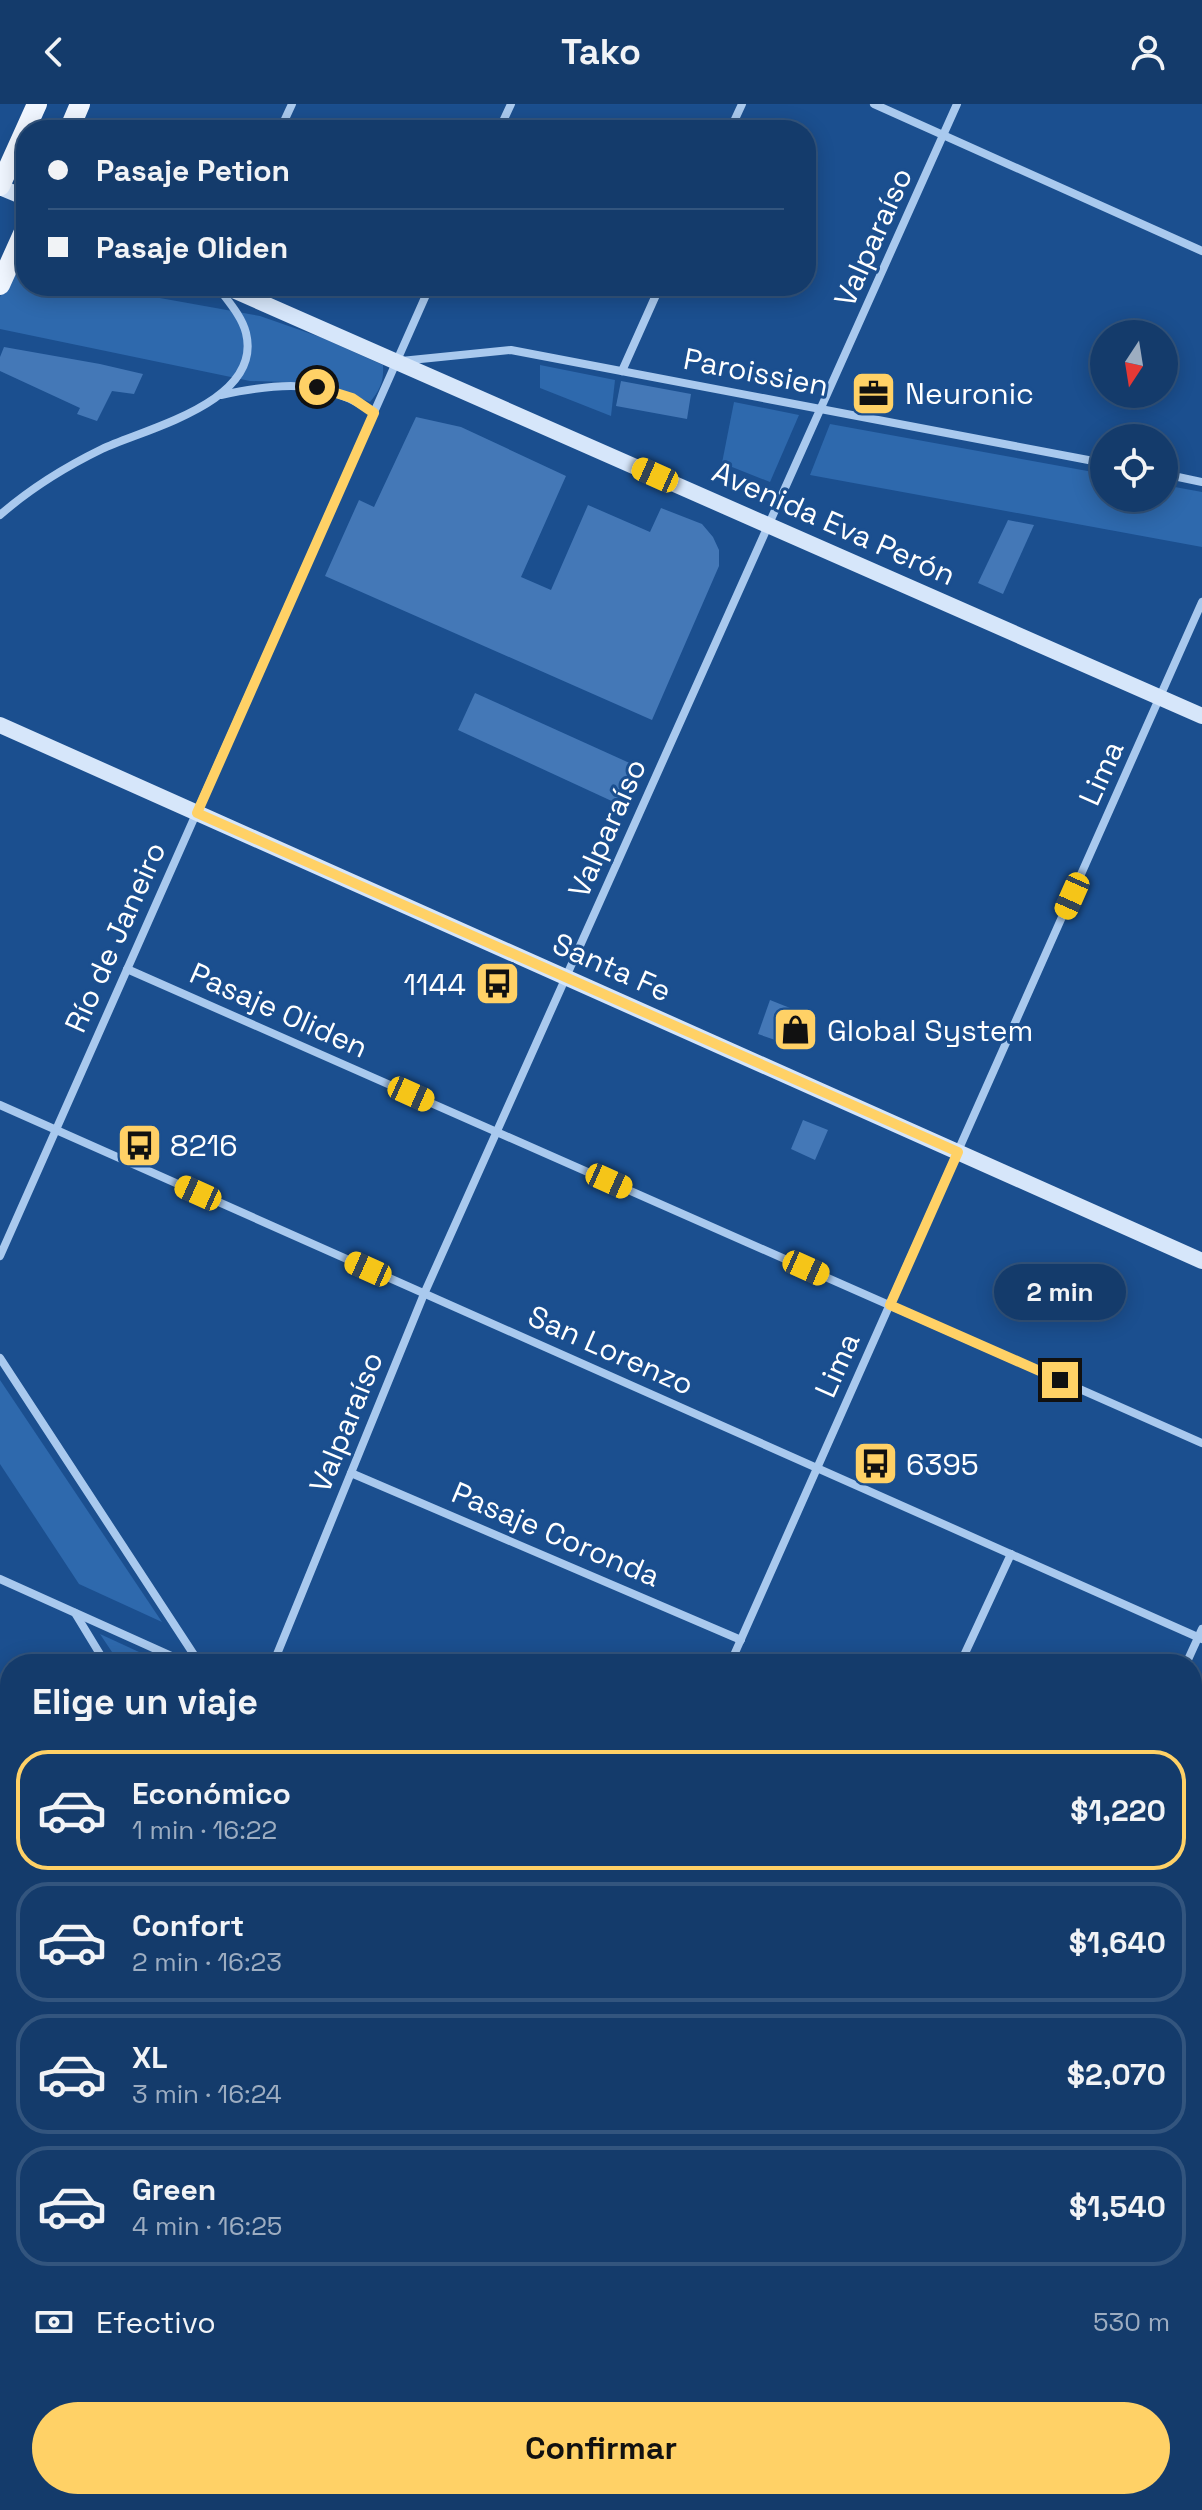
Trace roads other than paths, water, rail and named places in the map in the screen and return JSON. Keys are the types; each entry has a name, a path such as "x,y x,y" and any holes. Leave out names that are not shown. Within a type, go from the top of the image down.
{"main road":[{"path":"0,186 16,151"},
{"path":"0,285 16,249"},
{"name":"Avenida Eva Perón","path":"247,296 1202,716"},
{"name":"Santa Fe","path":"0,725 1202,1261"}],"street":[{"path":"874,104 1202,251"},
{"name":"Valparaíso","path":"277,1654 424,1294 823,410 957,104"},
{"path":"0,515 34,486 101,450 203,407 235,381 246,353 246,333 223,296"},
{"name":"Río de Janeiro","path":"0,1256 426,296"},
{"path":"622,371 656,296"},
{"name":"Paroissien","path":"397,362 511,350 1090,460"},
{"path":"220,395 265,386 317,387 352,398 374,413"},
{"path":"1178,477 1202,482"},
{"name":"Lima","path":"735,1654 1202,602"},
{"name":"Pasaje Oliden","path":"127,969 1202,1443"},
{"name":"San Lorenzo","path":"0,1105 817,1469 1201,1635"},
{"path":"0,1358 193,1654"},
{"name":"Pasaje Coronda","path":"351,1473 741,1640"},
{"path":"965,1654 1011,1554"},
{"path":"0,1579 167,1654"},
{"path":"75,1613 100,1654"},
{"path":"1191,1654 1201,1635"}],"place":[{"name":"Neuronic","path":"874,393"},
{"name":"1144","path":"497,984"},
{"name":"Global System","path":"796,1030"},
{"name":"8216","path":"139,1145"},
{"name":"6395","path":"875,1464"}]}
